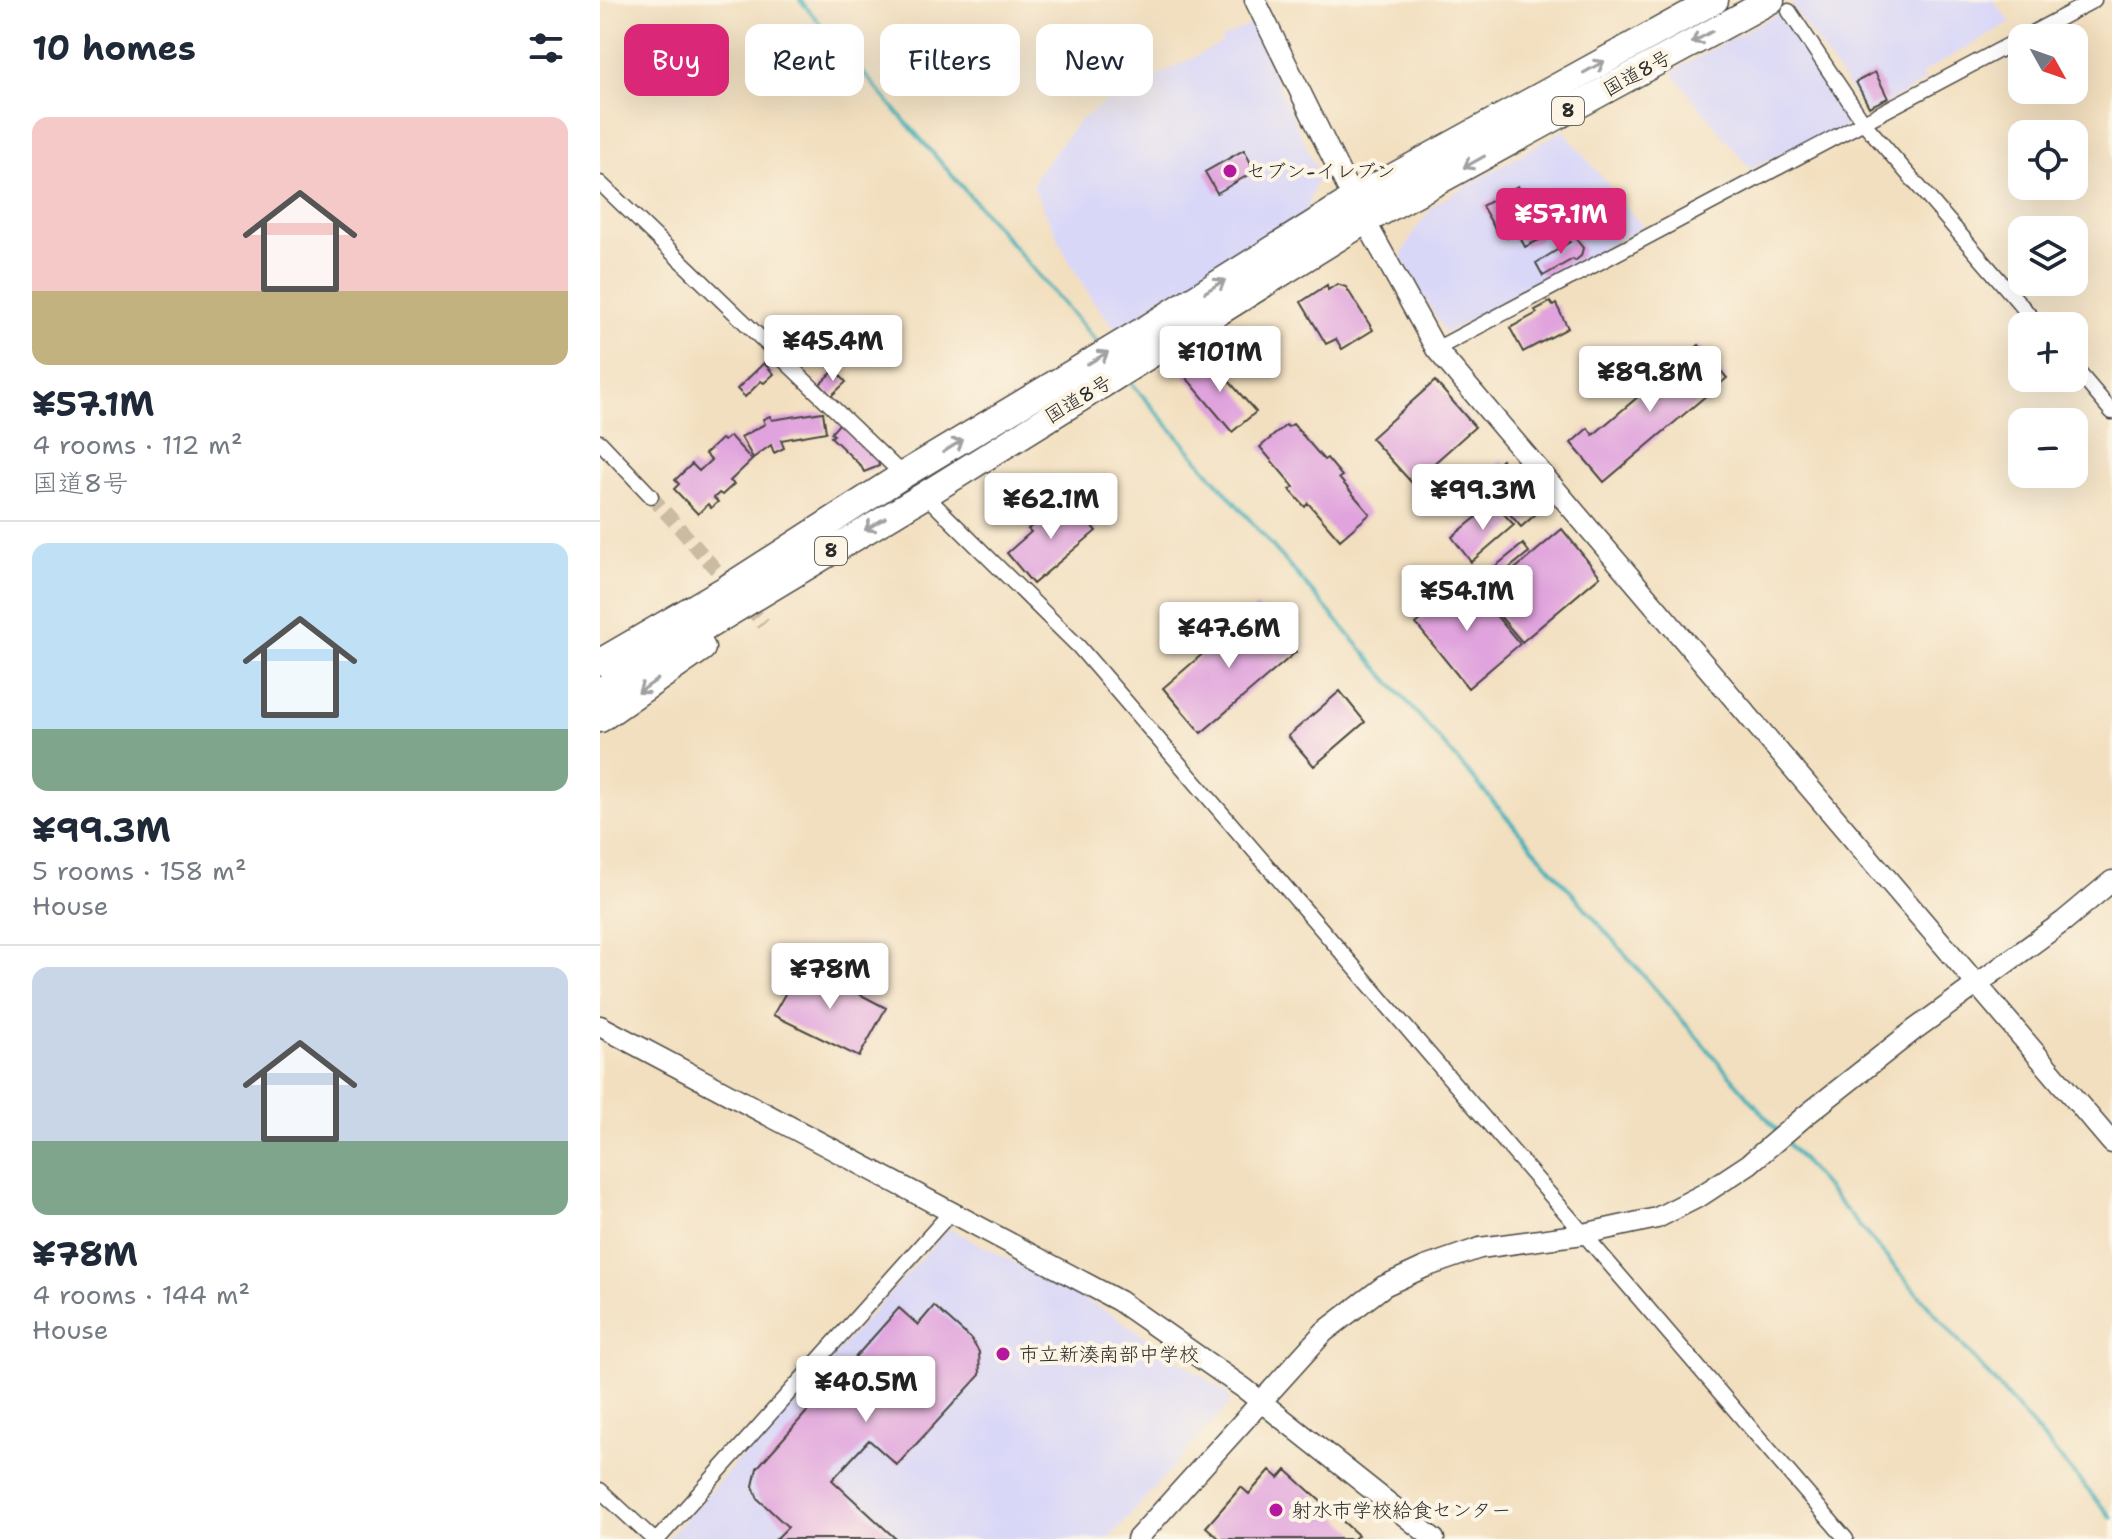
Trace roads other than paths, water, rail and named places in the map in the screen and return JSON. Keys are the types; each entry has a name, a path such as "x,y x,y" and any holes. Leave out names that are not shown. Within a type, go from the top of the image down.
{"highway":[{"name":"国道8号","path":"600,662 791,547 903,475 1054,399 1359,210 1715,0"},
{"name":"国道8号","path":"1359,210 1780,6"},
{"name":"国道8号","path":"600,691 925,495 1054,399"},
{"name":"8","path":"600,719 847,541"},
{"name":"8","path":"600,644 645,618 791,547"}],"street":[{"path":"1255,0 1359,210 1436,349 2112,1143"},
{"path":"2049,24 2094,0"},
{"path":"1780,6 1864,123 2027,312"},
{"path":"1436,349 2008,46"},
{"path":"600,183 903,475"},
{"path":"2088,384 2112,412"},
{"path":"600,442 651,496"},
{"path":"925,495 1079,647 1846,1539"},
{"path":"1137,1539 1324,1332 1384,1286 1425,1267 1480,1248 1583,1234 1657,1218 1702,1195 1749,1164 1914,1030 2112,881"},
{"path":"602,1032 1119,1301 1203,1358 1434,1539"},
{"path":"600,1490 656,1539 951,1212"}],"waterway":[{"path":"800,0 1100,346"},
{"path":"1129,380 1777,1130"},
{"path":"1785,1140 2112,1518"}],"tunnel":[{"path":"651,496 764,624"}],"place":[{"name":"セブン-イレブン","path":"1230,171"},
{"name":"市立新湊南部中学校","path":"1003,1354"},
{"name":"射水市学校給食センター","path":"1276,1510"}]}
